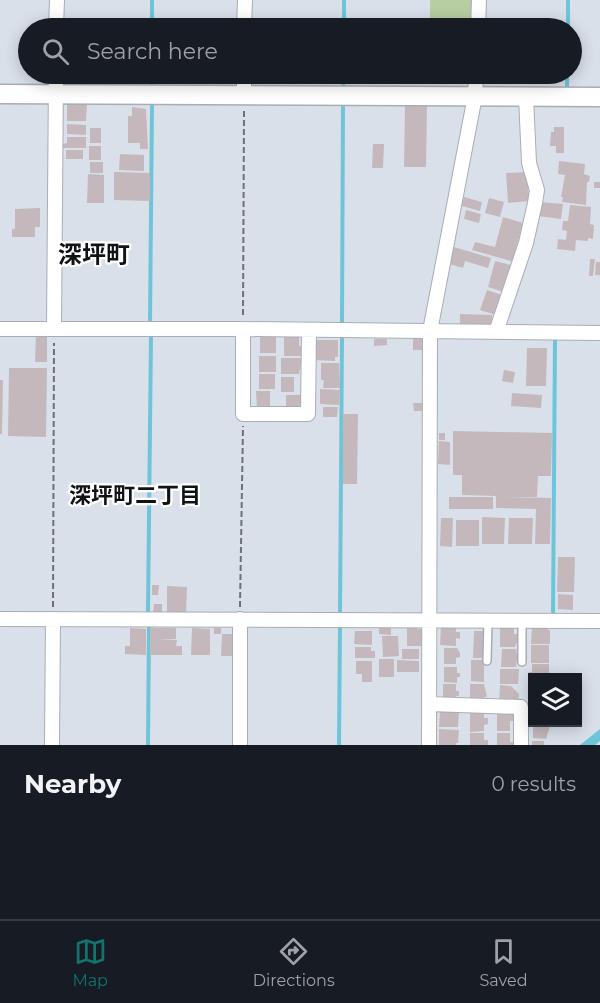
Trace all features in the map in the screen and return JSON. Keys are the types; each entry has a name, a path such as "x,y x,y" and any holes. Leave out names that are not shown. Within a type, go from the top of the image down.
{"street":[{"path":"56,18 57,0"},
{"path":"244,18 245,0"},
{"path":"478,18 479,0"},
{"path":"54,328 56,84"},
{"path":"244,84 244,96"},
{"path":"429,745 430,331 476,84"},
{"path":"0,94 600,98"},
{"path":"496,332 526,243 537,190 529,163 526,97"},
{"path":"0,328 600,333"},
{"path":"243,329 243,414 308,414 309,330"},
{"path":"0,619 600,621"},
{"path":"52,745 53,619"},
{"path":"240,620 240,745"},
{"path":"429,704 521,707 521,745"}],"lane":[{"path":"487,662 488,620"},
{"path":"522,620 522,662"}],"path":[{"path":"243,329 244,96"},
{"path":"53,619 54,328"},
{"path":"240,620 243,414"}],"green space":[{"path":"430,0 474,0 474,18 430,18"}],"water":[{"path":"600,729 600,741 595,745 580,745"}],"building":[{"path":"67,102 87,103 86,121 67,121"},
{"path":"405,106 427,106 426,167 404,167"},
{"path":"132,107 146,109 148,149 140,149 140,143 128,143 128,116 132,116"},
{"path":"67,124 86,125 86,135 67,134"},
{"path":"554,127 564,127 564,153 556,153 556,146 550,146 551,132 554,132"},
{"path":"90,128 101,128 101,143 90,143"},
{"path":"67,137 86,137 86,148 63,148 63,144 67,143"},
{"path":"373,144 384,144 383,168 372,168"},
{"path":"89,146 101,146 101,160 89,160"},
{"path":"66,150 83,150 83,159 66,159"},
{"path":"120,154 144,155 144,171 119,170"},
{"path":"559,161 585,164 584,174 590,176 587,182 586,205 562,202 565,175 558,174"},
{"path":"90,162 103,162 103,173 90,173"},
{"path":"114,172 150,173 150,201 114,200"},
{"path":"527,172 529,201 508,203 506,173"},
{"path":"88,174 104,175 104,203 87,203"},
{"path":"594,182 600,182 600,188 594,188"},
{"path":"464,197 482,202 480,211 462,206"},
{"path":"489,198 504,202 500,217 485,213"},
{"path":"539,202 563,204 561,219 538,216"},
{"path":"570,205 591,207 590,224 594,225 593,239 576,240 575,251 557,249 558,239 566,240 567,231 562,230 563,221 568,221"},
{"path":"40,208 40,227 35,227 35,237 12,237 12,229 15,229 15,209"},
{"path":"466,210 481,214 479,223 464,219"},
{"path":"503,217 523,223 515,251 521,252 518,263 472,250 475,242 495,247"},
{"path":"454,247 491,258 488,268 465,261 463,268 449,264"},
{"path":"590,259 595,259 593,276 589,276"},
{"path":"495,261 515,266 507,293 488,287"},
{"path":"596,262 600,262 600,275 595,275"},
{"path":"487,290 502,295 496,315 480,310"},
{"path":"460,314 492,315 492,327 460,326"},
{"path":"36,334 47,334 47,362 35,362"},
{"path":"260,335 276,335 276,353 260,353"},
{"path":"284,335 299,335 302,356 284,356"},
{"path":"413,338 424,339 424,350 413,350"},
{"path":"374,339 387,339 387,345 374,346"},
{"path":"317,340 338,340 338,357 335,357 335,361 314,360"},
{"path":"527,348 547,348 546,386 526,386"},
{"path":"259,356 276,356 276,372 259,372"},
{"path":"281,358 302,358 299,374 281,374"},
{"path":"321,363 339,363 340,388 323,388"},
{"path":"9,368 47,368 46,437 8,436"},
{"path":"504,370 515,372 513,383 502,381"},
{"path":"259,374 275,374 275,389 259,389"},
{"path":"281,377 294,377 294,392 281,392"},
{"path":"0,380 3,380 2,434 0,434"},
{"path":"320,389 340,390 339,405 320,404"},
{"path":"256,391 270,391 270,409 257,409"},
{"path":"512,393 542,395 541,408 511,406"},
{"path":"286,395 302,395 302,408 286,408"},
{"path":"413,403 424,403 424,411 414,411"},
{"path":"323,407 338,407 337,417 323,417"},
{"path":"343,414 358,414 357,484 343,484"},
{"path":"453,431 552,433 551,476 538,476 537,497 502,497 551,498 550,544 535,544 536,509 496,508 496,496 462,495 462,475 453,475"},
{"path":"439,433 445,433 445,440 439,440"},
{"path":"439,441 450,442 450,465 438,464"},
{"path":"449,497 493,497 493,509 449,509"},
{"path":"482,517 505,518 504,544 482,544"},
{"path":"441,518 453,518 452,547 440,546"},
{"path":"509,518 533,518 532,544 508,544"},
{"path":"456,520 479,520 479,546 456,546"},
{"path":"558,557 575,557 574,592 557,592"},
{"path":"152,585 159,585 158,595 152,595"},
{"path":"167,586 187,587 186,613 167,612"},
{"path":"558,594 573,595 573,610 558,609"},
{"path":"154,604 162,604 162,613 153,613"},
{"path":"441,625 456,625 456,632 460,632 460,639 456,638 456,646 440,645"},
{"path":"532,625 548,625 550,644 531,644"},
{"path":"379,626 391,626 391,635 379,634"},
{"path":"417,626 417,629 422,629 422,646 407,646 407,627"},
{"path":"130,628 146,629 146,655 125,654 125,646 130,646"},
{"path":"150,628 176,628 176,639 158,639 177,640 176,646 182,646 182,655 150,655"},
{"path":"192,628 210,629 210,655 191,655"},
{"path":"214,628 221,628 221,634 214,634"},
{"path":"500,628 514,628 514,634 518,634 515,647 500,647"},
{"path":"355,631 372,631 372,645 354,644"},
{"path":"474,631 485,631 484,658 473,658"},
{"path":"222,634 234,634 234,656 221,656"},
{"path":"382,636 398,636 399,656 383,657"},
{"path":"531,645 549,645 549,663 531,663"},
{"path":"355,647 371,647 371,651 375,651 375,658 355,658"},
{"path":"444,648 457,648 460,657 456,658 456,664 444,664"},
{"path":"402,649 419,649 419,659 402,659"},
{"path":"502,649 516,649 518,659 516,667 501,667"},
{"path":"379,659 394,659 394,677 379,677"},
{"path":"397,660 419,661 419,672 397,672"},
{"path":"471,660 484,660 484,682 471,681"},
{"path":"356,661 372,661 372,682 362,682 362,674 356,674"},
{"path":"532,664 549,664 549,673 529,673 532,672"},
{"path":"444,667 457,667 460,677 457,677 457,683 444,682"},
{"path":"500,669 519,669 518,684 500,684"},
{"path":"443,684 456,684 456,691 459,691 459,696 456,696 457,703 443,703"},
{"path":"470,684 484,684 487,697 484,697 484,702 470,702"},
{"path":"500,685 511,686 519,694 518,704 499,704"},
{"path":"440,710 459,711 458,727 439,727"},
{"path":"497,710 517,711 517,721 510,721 510,731 497,731"},
{"path":"470,711 484,711 484,718 488,718 488,724 484,725 484,731 470,732"},
{"path":"533,727 550,727 546,739 533,738"},
{"path":"439,729 459,730 458,743 439,745"},
{"path":"470,733 484,733 484,740 488,740 488,745 470,745"},
{"path":"497,733 510,733 510,742 515,742 515,745 497,745"},
{"path":"532,741 544,741 544,745 532,745"}],"waterway":[{"path":"152,0 152,18"},
{"path":"344,0 344,18"},
{"path":"568,0 568,18"},
{"path":"343,84 343,90"},
{"path":"567,84 567,90"},
{"path":"150,322 152,104"},
{"path":"342,323 343,105"},
{"path":"148,612 151,334"},
{"path":"340,613 342,336"},
{"path":"553,617 555,340"},
{"path":"339,745 340,625"},
{"path":"148,745 149,627"}],"district":[{"name":"深坪町","path":"94,254"},
{"name":"深坪町二丁目","path":"135,495"}]}
